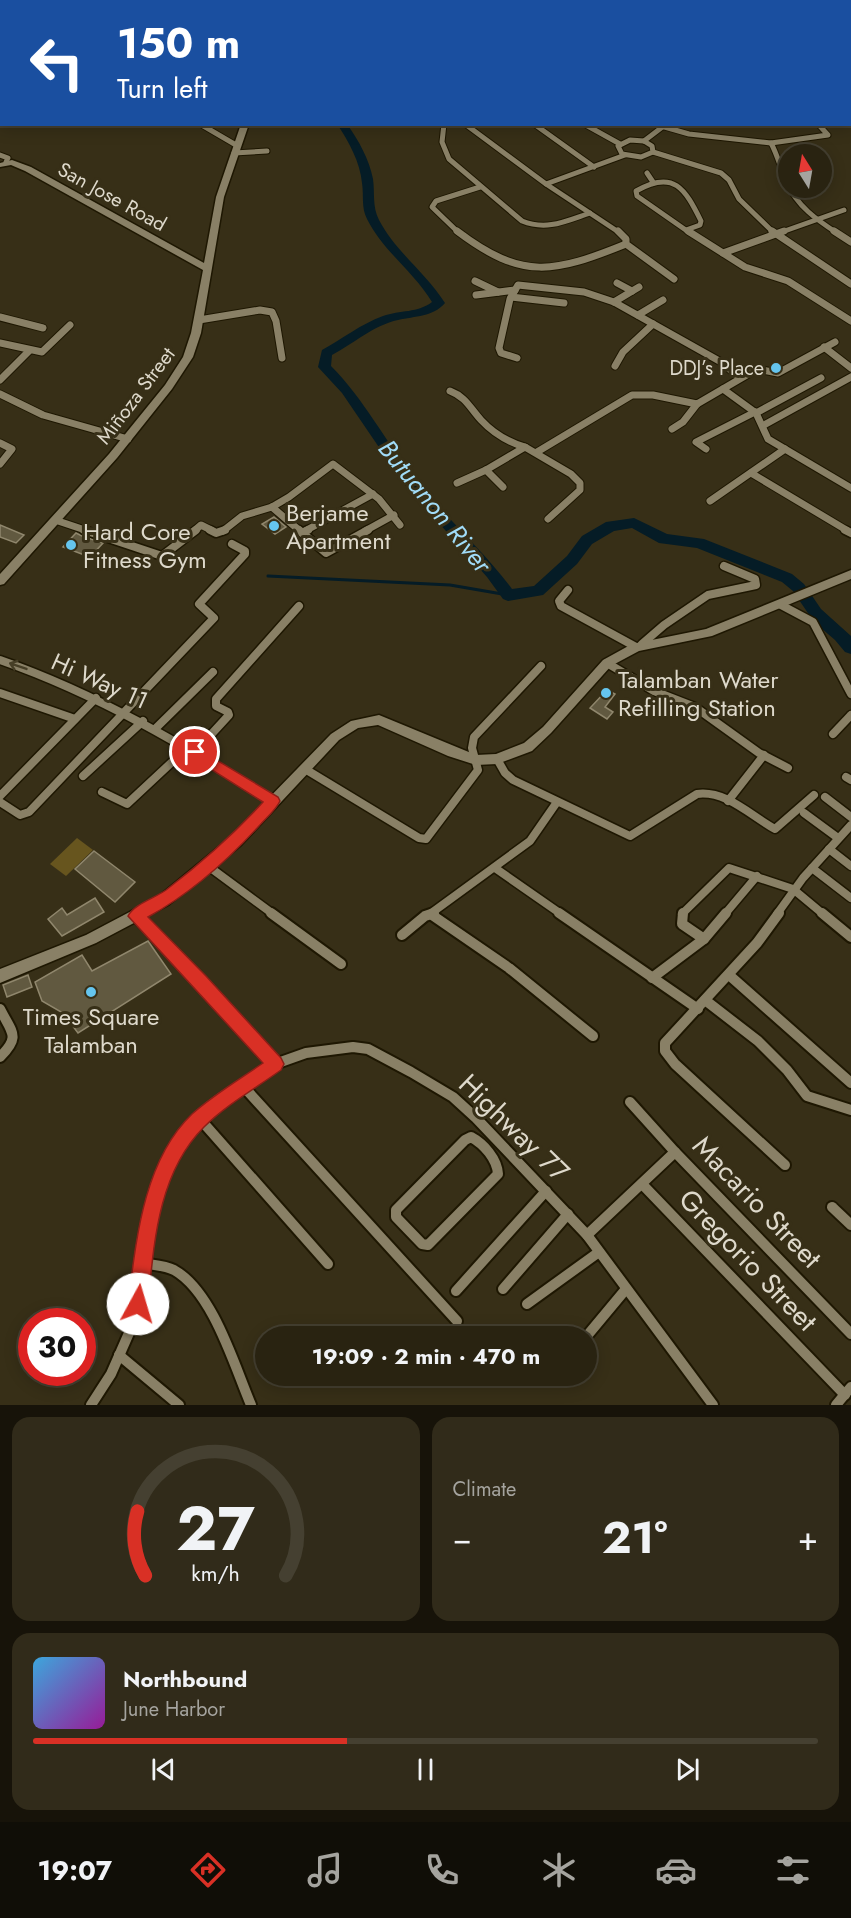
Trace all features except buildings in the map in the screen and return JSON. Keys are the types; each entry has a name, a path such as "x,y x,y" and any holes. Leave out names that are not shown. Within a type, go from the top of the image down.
{"main road":[{"name":"Miñoza Street","path":"0,581 128,439 184,364 193,345 199,320 206,268 220,197 243,126"},
{"name":"San Jose Road","path":"3,164 16,163 28,169 206,268"},
{"path":"0,976 68,950 163,901 236,841 335,737 355,724 379,720 452,753 476,760 497,759 528,747 547,730 607,663 639,645 708,633 781,605 847,575"}],"street":[{"path":"203,126 235,149 267,151"},
{"path":"444,126 442,142 449,159 517,217 534,226 554,226 590,213"},
{"path":"468,126 546,184 622,234 627,239 626,244"},
{"path":"537,126 594,167"},
{"path":"588,126 620,144"},
{"path":"644,141 663,126 712,138 771,143 828,135 820,126"},
{"path":"653,152 652,146 644,141 630,140 620,144 618,150 625,155 641,158 653,152 721,172 729,180 739,199 776,235 851,284"},
{"path":"771,143 794,196 817,221 851,242"},
{"path":"0,155 8,158 3,164"},
{"path":"546,184 625,155"},
{"path":"647,173 653,182"},
{"path":"686,230 700,225 701,221 684,189 653,182 638,189 635,194 686,230 745,267 788,281 851,321"},
{"path":"480,187 436,201 432,207 458,233 475,246 494,255 532,267 553,269 577,263 626,244"},
{"path":"723,253 844,210"},
{"path":"626,244 674,279"},
{"path":"475,281 498,292"},
{"path":"617,283 632,291"},
{"path":"517,357 501,353 499,348 513,294 518,285 584,292 614,302 721,362 740,378"},
{"path":"614,302 639,287"},
{"path":"476,295 498,292 564,303"},
{"path":"638,315 663,300"},
{"path":"199,320 260,310 272,312 276,321 282,358"},
{"path":"0,317 43,328"},
{"path":"615,366 622,352 653,324"},
{"path":"0,343 42,352 70,325"},
{"path":"672,429 683,422 697,404 740,378 761,368 778,373 835,342"},
{"path":"824,347 851,368"},
{"path":"0,380 29,351"},
{"path":"764,425 851,377"},
{"path":"706,449 696,442 820,378"},
{"path":"723,389 756,412 764,425 765,436 851,488"},
{"path":"450,391 464,396 480,419 491,429 516,444 537,452 571,474 580,483 580,490 548,519"},
{"path":"0,394 43,415 128,439"},
{"path":"537,452 632,395 653,395 697,404"},
{"path":"0,443 12,448 0,464"},
{"path":"457,483 486,470 525,447"},
{"path":"710,501 785,449"},
{"path":"56,520 162,556 201,525 218,533 242,516 272,507 333,464 373,494 394,515 400,525"},
{"path":"486,470 503,487"},
{"path":"751,473 851,533"},
{"path":"302,533 373,494"},
{"path":"272,507 326,553 394,515"},
{"path":"0,802 20,814 29,812 214,618 212,613 199,604 245,555 245,551 232,543"},
{"path":"568,590 559,601 561,606 639,645 664,625 708,596 756,585 755,579 724,566"},
{"path":"781,605 813,622 851,694"},
{"path":"102,792 127,804 229,715 216,705 216,699 299,606"},
{"name":"Hi Way 11","path":"0,660 126,712 156,728 273,801"},
{"path":"607,663 654,691 695,707 764,755 788,768"},
{"path":"305,769 419,838 426,839 475,775 476,760 472,748 474,737 541,666"},
{"path":"156,728 213,672"},
{"path":"0,693 75,718"},
{"path":"0,796 96,698"},
{"path":"832,734 851,715"},
{"path":"83,776 143,721"},
{"path":"728,801 764,755"},
{"path":"497,759 505,773 513,780 630,836 705,791 728,801 775,829 814,795"},
{"path":"825,797 851,816"},
{"path":"402,935 530,841 557,802"},
{"path":"785,1165 675,1064 665,1051 664,1043 698,1009 764,935 793,890 846,833 804,813"},
{"path":"829,849 851,866"},
{"path":"208,866 341,964"},
{"path":"495,868 698,1009"},
{"path":"704,939 682,924 682,914 729,868 793,890 851,937"},
{"path":"812,868 851,898"},
{"path":"652,978 704,939 757,876"},
{"path":"432,915 509,968 593,1036"},
{"path":"136,916 200,981 275,1064"},
{"path":"729,975 851,1083"},
{"path":"705,1000 740,1024 789,1072 802,1092 809,1098 840,1103 851,1110"},
{"path":"0,1009 14,1038 13,1044 0,1058"},
{"name":"Highway 77","path":"91,1405 111,1374 136,1317 142,1263 154,1199 167,1166 188,1131 200,1119 275,1064 306,1053 353,1047 368,1049 453,1097 489,1132 587,1235 713,1405"},
{"path":"243,1086 457,1321"},
{"name":"Macario Street","path":"630,1102 675,1152 851,1334"},
{"path":"200,1119 328,1264"},
{"path":"480,1142 489,1132"},
{"path":"471,1137 480,1142 497,1164 498,1174 428,1245 422,1244 396,1217 396,1210 465,1140 471,1137"},
{"path":"587,1235 675,1152"},
{"name":"Gregorio Street","path":"642,1184 848,1391"},
{"path":"456,1291 546,1191"},
{"path":"832,1207 851,1225"},
{"path":"503,1289 568,1214"},
{"path":"527,1304 599,1252"},
{"path":"142,1263 173,1269 189,1281 211,1312 251,1405"},
{"path":"596,1326 626,1289"},
{"path":"119,1355 179,1405"},
{"path":"836,1405 848,1391"}],"shaded area":[{"path":"77,838 93,850 66,876 50,864"}],"waterway":[{"name":"Butuanon River","path":"343,126 365,168 368,205 379,231 424,281 439,303 427,311 390,318 365,330 326,353 324,367 347,390 409,481 492,573 508,595 538,591 572,560 587,540 611,526 634,523 664,539 699,543 787,578 798,587 815,613 841,635 851,648"},
{"path":"268,576 450,585 508,595"}],"place":[{"name":"DDJ’s Place","path":"776,368"},
{"name":"Berjame Apartment","path":"274,526"},
{"name":"Hard Core Fitness Gym","path":"71,545"},
{"name":"Talamban Water Refilling Station","path":"606,693"},
{"name":"Times Square Talamban","path":"91,992"}],"route":[{"path":"138,1304 144,1250 154,1199 167,1166 188,1131 200,1119 275,1064 200,981 136,916 163,901 208,866 236,841 273,801 195,752"}]}
